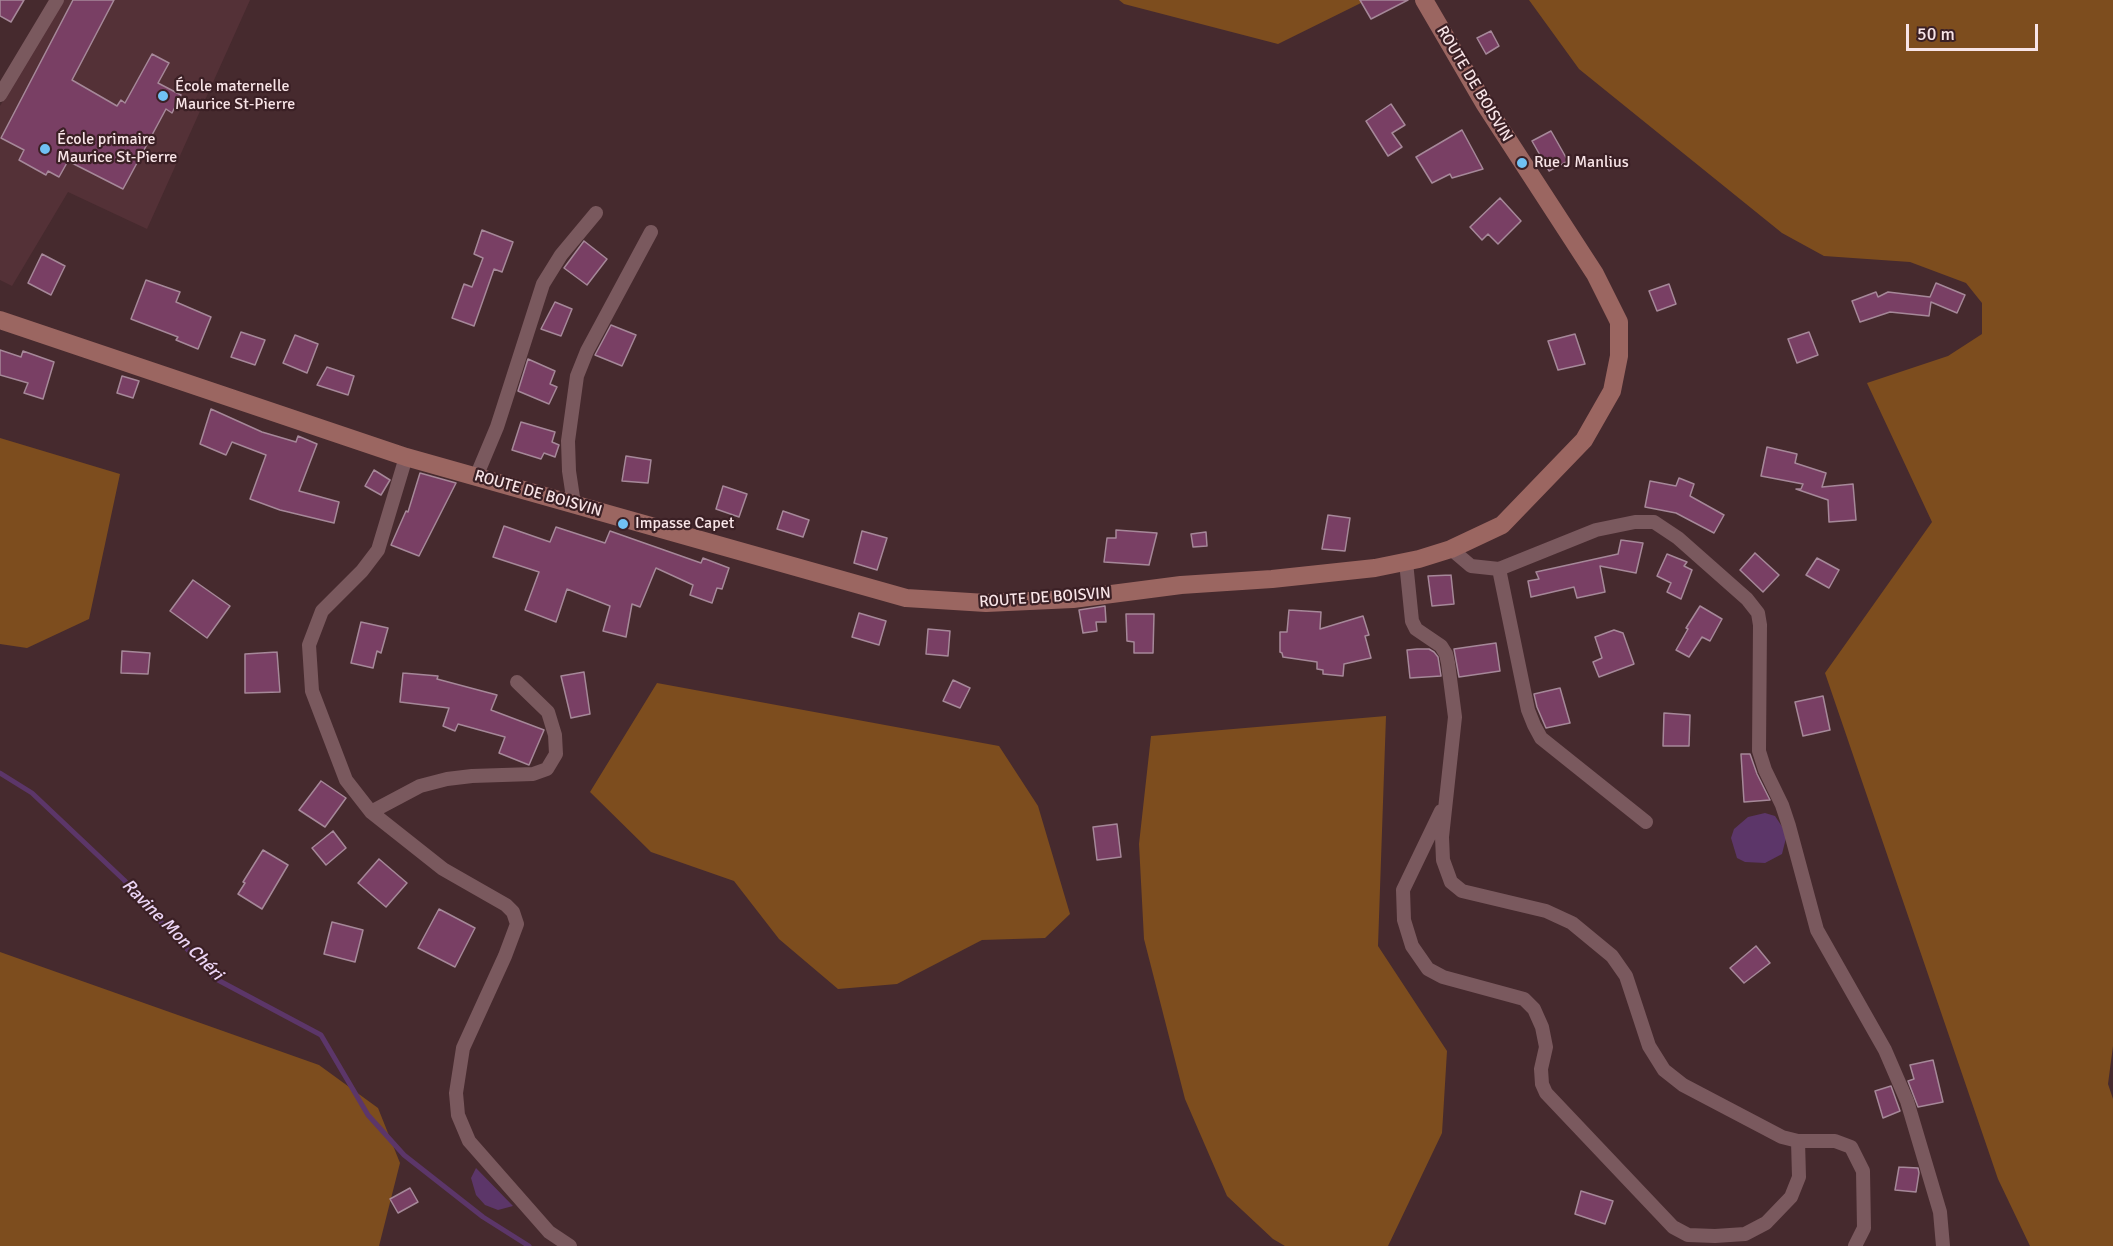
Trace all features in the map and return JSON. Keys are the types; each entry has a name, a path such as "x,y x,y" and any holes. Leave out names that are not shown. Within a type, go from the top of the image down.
{"main road":[{"name":"ROUTE DE BOISVIN","path":"0,320 406,458 906,598 986,603 1073,599 1181,585 1272,579 1375,568 1406,562 1451,549 1502,525 1584,440 1612,391 1619,356 1619,322 1595,274 1484,103 1424,0"}],"street":[{"path":"0,95 57,0"},
{"path":"476,477 496,427 543,284 561,255 596,213"},
{"path":"574,504 569,471 568,441 577,376 587,351 651,232"},
{"path":"406,458 378,550 362,571 322,611 309,645 312,691 346,780 371,812 443,869 506,905 513,912 517,924 463,1048 456,1093 458,1115 469,1141 549,1232 570,1246"},
{"path":"1451,549 1471,566 1499,569 1596,530 1635,522 1654,522 1678,538 1739,591 1758,613 1760,625 1759,752 1789,826 1817,930 1885,1050 1907,1101 1940,1212 1943,1246"},
{"path":"1406,562 1412,621 1416,629 1441,646 1448,663 1455,717 1442,837 1443,860 1451,882 1461,891 1546,910 1572,923 1612,956 1626,976 1649,1046 1664,1070 1683,1085 1782,1137 1798,1141 1835,1141 1851,1147 1863,1171 1864,1228 1855,1246"},
{"path":"1499,569 1528,710 1541,738 1646,822"},
{"path":"371,812 420,786 447,779 532,774 547,769 556,754 555,735 548,712 518,682"},
{"path":"1446,801 1403,890 1404,920 1412,946 1428,969 1443,977 1524,999 1534,1009 1542,1027 1546,1047 1541,1069 1542,1084 1546,1094 1673,1227 1688,1235 1715,1236 1745,1234 1766,1223 1791,1197 1799,1177 1798,1141"}],"shaded area":[{"path":"63,0 250,0 147,229 68,192 12,286 0,280 0,106"},
{"path":"1119,0 1367,0 1278,44 1124,4"},
{"path":"1529,0 2113,0 2113,1046 2108,1084 2113,1099 2113,1246 2030,1246 1998,1179 1825,673 1932,522 1867,383 1948,356 1982,334 1982,303 1966,283 1910,262 1824,256 1782,233 1579,69"},
{"path":"0,438 120,474 89,619 27,648 0,644"},
{"path":"657,683 999,746 1038,806 1070,914 1045,938 982,940 897,984 838,989 779,939 734,881 651,852 590,792"},
{"path":"1386,716 1378,946 1447,1051 1442,1133 1388,1246 1285,1246 1273,1239 1227,1196 1185,1099 1144,939 1139,844 1151,736"},
{"path":"1765,813 1775,816 1787,834 1782,854 1765,863 1745,862 1737,858 1731,838 1734,829 1748,817"},
{"path":"0,952 319,1065 378,1108 400,1163 379,1246 0,1246"},
{"path":"476,1168 513,1206 498,1210 485,1205 476,1195 471,1178"}],"building":[{"path":"0,0 24,0 11,22 0,16"},
{"path":"73,0 114,0 72,80 117,106 121,100 125,103 152,54 169,63 158,83 181,95 172,113 166,109 123,189 68,161 59,177 48,171 46,175 19,160 24,150 1,138"},
{"path":"1360,0 1408,0 1371,19"},
{"path":"1491,31 1499,46 1486,54 1477,38"},
{"path":"1391,104 1405,125 1392,133 1402,147 1388,156 1366,121"},
{"path":"1462,130 1483,169 1452,178 1450,174 1432,183 1416,157"},
{"path":"1551,131 1568,161 1549,171 1532,141"},
{"path":"1500,198 1521,221 1498,244 1488,234 1482,240 1470,227"},
{"path":"482,230 513,242 502,272 494,269 474,326 452,318 464,284 472,287 483,258 474,254"},
{"path":"584,241 607,259 587,285 564,268"},
{"path":"42,254 65,266 51,295 28,283"},
{"path":"146,280 180,292 176,302 211,317 198,349 176,340 178,337 131,319"},
{"path":"1936,283 1965,295 1957,313 1931,302 1929,316 1890,312 1860,322 1852,301 1876,292 1878,297 1888,292 1930,297"},
{"path":"1669,284 1676,304 1657,311 1649,291"},
{"path":"555,302 572,309 561,336 541,329"},
{"path":"611,325 636,335 622,366 595,355"},
{"path":"241,332 265,340 255,365 231,357"},
{"path":"1809,332 1818,355 1797,363 1788,339"},
{"path":"1575,334 1585,364 1558,370 1548,341"},
{"path":"295,335 318,344 307,373 283,363"},
{"path":"0,350 21,357 23,351 54,362 43,399 24,393 28,383 0,375"},
{"path":"528,359 555,371 550,384 557,387 549,404 518,391"},
{"path":"327,367 354,376 348,395 317,385"},
{"path":"122,376 139,381 133,398 117,393"},
{"path":"211,409 262,432 296,442 298,436 317,444 299,491 339,502 334,523 280,510 250,499 266,455 232,442 226,455 200,444"},
{"path":"521,422 555,432 552,442 559,445 555,457 544,453 541,459 512,450"},
{"path":"1767,447 1797,454 1795,463 1826,473 1822,487 1853,484 1856,520 1829,522 1828,500 1796,489 1801,489 1803,484 1761,476"},
{"path":"626,456 651,460 648,483 622,481"},
{"path":"374,470 390,480 381,495 365,486"},
{"path":"420,473 456,483 419,556 391,545 406,511 408,512"},
{"path":"1679,478 1694,484 1690,496 1724,515 1714,533 1676,513 1645,507 1650,481 1676,486"},
{"path":"723,486 747,494 739,517 716,509"},
{"path":"783,511 809,520 803,537 777,529"},
{"path":"1328,515 1350,518 1345,551 1322,549"},
{"path":"504,526 550,542 556,527 605,543 610,531 701,563 703,558 729,568 722,589 717,588 712,603 690,595 693,585 656,568 640,607 632,604 626,637 603,631 610,606 567,589 556,622 525,610 539,572 493,557"},
{"path":"1116,530 1157,533 1149,565 1104,562 1107,538 1116,538"},
{"path":"862,531 887,538 877,570 854,563"},
{"path":"1206,532 1207,546 1193,547 1191,534"},
{"path":"1621,540 1643,543 1636,573 1600,566 1605,592 1577,598 1574,587 1531,597 1528,581 1539,579 1536,572 1618,554"},
{"path":"1755,553 1779,575 1763,592 1740,570"},
{"path":"1667,554 1687,562 1684,566 1692,570 1681,599 1667,592 1671,583 1657,576"},
{"path":"1817,558 1839,570 1829,588 1806,575"},
{"path":"1451,575 1454,604 1432,606 1428,576"},
{"path":"193,580 230,606 207,638 170,611"},
{"path":"1105,606 1106,622 1096,622 1097,631 1083,633 1079,610"},
{"path":"1700,606 1722,619 1710,641 1702,637 1689,657 1676,650"},
{"path":"1289,610 1321,612 1320,629 1363,616 1369,635 1365,636 1371,658 1344,664 1343,676 1323,674 1323,670 1317,669 1317,662 1283,657 1280,652 1280,632 1287,632"},
{"path":"859,613 886,621 879,645 852,637"},
{"path":"1126,614 1154,614 1153,653 1134,653 1134,642 1127,641"},
{"path":"361,622 388,628 381,653 377,651 373,668 351,663"},
{"path":"928,629 950,631 948,656 926,654"},
{"path":"1614,630 1623,633 1634,664 1599,677 1593,662 1602,658 1595,637"},
{"path":"1496,643 1500,671 1459,677 1454,649"},
{"path":"1429,649 1434,652 1438,657 1441,676 1410,678 1407,650"},
{"path":"122,651 150,653 148,674 121,673"},
{"path":"277,652 280,692 245,693 245,654"},
{"path":"584,672 590,714 571,718 561,676"},
{"path":"403,673 438,676 437,679 497,695 491,710 544,730 529,765 499,753 505,737 458,724 455,731 443,726 449,708 400,702"},
{"path":"953,680 970,688 960,708 943,701"},
{"path":"1560,688 1570,723 1546,728 1534,694"},
{"path":"1823,696 1830,730 1803,736 1795,702"},
{"path":"1664,713 1690,715 1689,746 1663,746"},
{"path":"1741,754 1750,754 1770,800 1744,802"},
{"path":"321,781 346,798 325,827 299,810"},
{"path":"1117,824 1121,857 1097,860 1093,827"},
{"path":"333,831 346,848 326,865 312,848"},
{"path":"263,850 288,865 262,909 238,894"},
{"path":"379,859 407,883 386,907 358,883"},
{"path":"439,909 475,928 455,967 418,948"},
{"path":"332,922 363,930 355,962 324,954"},
{"path":"1756,946 1770,963 1744,983 1730,968"},
{"path":"1933,1060 1943,1102 1918,1107 1908,1081 1914,1079 1910,1065"},
{"path":"1891,1086 1900,1111 1883,1118 1875,1091"},
{"path":"1899,1167 1918,1168 1916,1192 1895,1190"},
{"path":"410,1188 418,1202 398,1213 390,1199"},
{"path":"1581,1191 1613,1201 1605,1224 1575,1214"}],"waterway":[{"name":"Ravine Mon Chéri","path":"0,773 32,793 124,880 216,979 321,1035 368,1115 404,1155 483,1217 529,1246"}],"place":[{"name":"École maternelle Maurice St-Pierre","path":"163,96"},
{"name":"École primaire Maurice St-Pierre","path":"45,149"},
{"name":"Rue J Manlius","path":"1522,163"},
{"name":"Impasse Capet","path":"623,524"}]}
